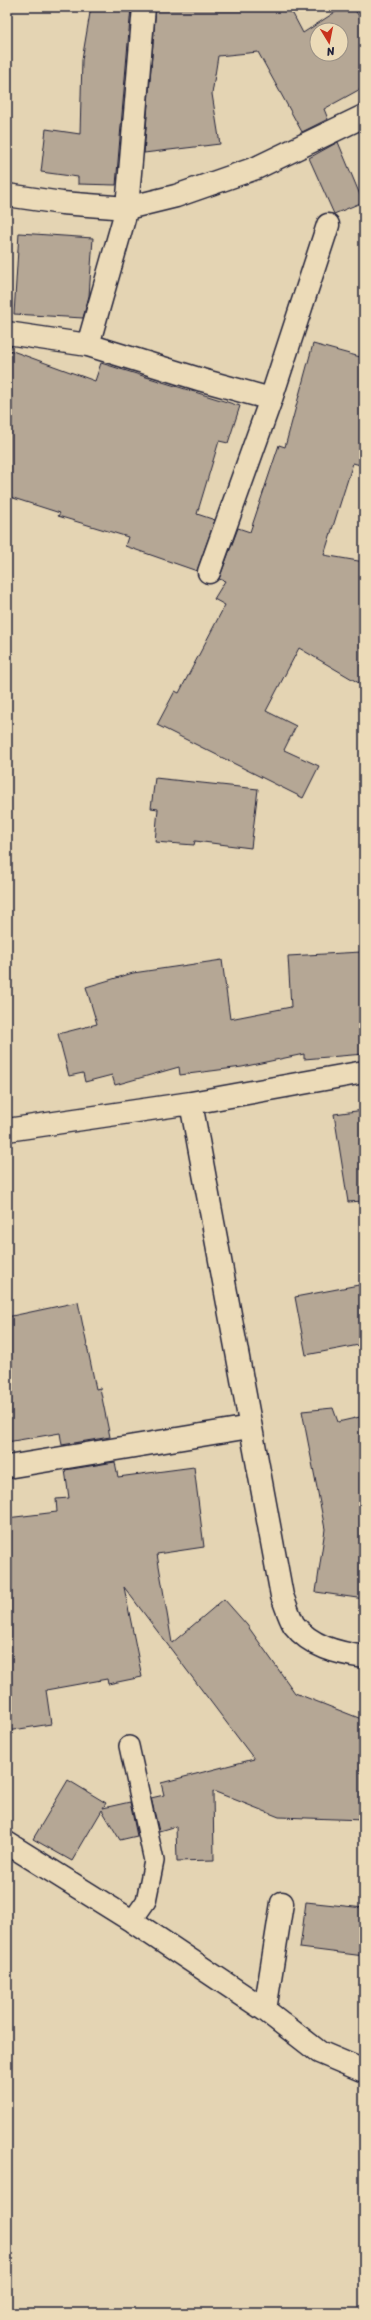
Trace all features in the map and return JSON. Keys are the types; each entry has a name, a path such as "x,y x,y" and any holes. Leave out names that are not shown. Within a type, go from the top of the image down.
{"street":[{"path":"88,344 127,208 144,7"},
{"path":"7,195 127,208 176,196 256,168 364,116"},
{"path":"209,572 271,399 328,225"},
{"path":"7,333 88,344 202,380 271,399"},
{"path":"7,1130 191,1103 364,1072"},
{"path":"191,1103 282,1596 294,1624 317,1645 342,1653 364,1657"},
{"path":"7,1467 250,1427"},
{"path":"7,1843 132,1920 265,2010 319,2052 364,2072"},
{"path":"265,2010 282,1903"}],"lane":[{"path":"129,1746 154,1862 146,1901 132,1920"}],"building":[{"path":"91,7 131,7 116,185 78,184 78,177 41,172 46,129 80,134 82,60"},
{"path":"156,7 284,7 293,14 303,33 309,29 309,62 349,62 349,22 320,22 343,7 353,7 364,24 364,87 324,109 328,119 302,132 258,52 218,56 212,94 220,144 144,153"},
{"path":"338,142 363,202 334,214 309,158"},
{"path":"19,233 93,238 89,296 83,318 14,314"},
{"path":"313,344 364,358 364,466 353,463 324,555 364,562 364,686 299,648 266,711 296,726 284,750 319,766 303,798 157,725 175,691 179,693 225,605 214,599 225,581 219,579 238,528 250,532 279,445 285,447"},
{"path":"7,349 95,381 101,363 240,406 228,443 219,441 197,514 215,520 197,571 125,546 128,537 58,516 60,513 7,496"},
{"path":"155,778 258,789 251,848 195,841 194,845 155,842 158,809 151,808"},
{"path":"361,952 364,1054 304,1059 304,1054 242,1067 180,1075 179,1067 115,1085 112,1075 85,1082 83,1073 69,1076 58,1034 97,1024 86,987 133,973 222,960 230,1019 291,1007 288,956"},
{"path":"364,1110 364,1201 348,1202 334,1114"},
{"path":"364,1284 364,1344 306,1355 295,1297"},
{"path":"78,1302 96,1389 100,1388 110,1437 62,1445 60,1433 7,1442 7,1317"},
{"path":"333,1408 338,1422 364,1416 364,1599 316,1592 325,1529 302,1411"},
{"path":"115,1462 118,1477 194,1467 204,1547 157,1554 172,1643 224,1599 247,1625 295,1693 364,1720 364,1820 279,1817 213,1791 214,1860 177,1861 176,1826 159,1831 151,1798 164,1795 161,1783 254,1759 124,1587 142,1677 108,1684 107,1679 46,1690 51,1724 7,1731 7,1518 57,1512 56,1499 69,1498 65,1470"},
{"path":"68,1780 106,1803 103,1808 130,1802 137,1836 120,1840 102,1810 72,1861 33,1839"},
{"path":"306,1902 364,1908 364,1956 300,1948"}]}
